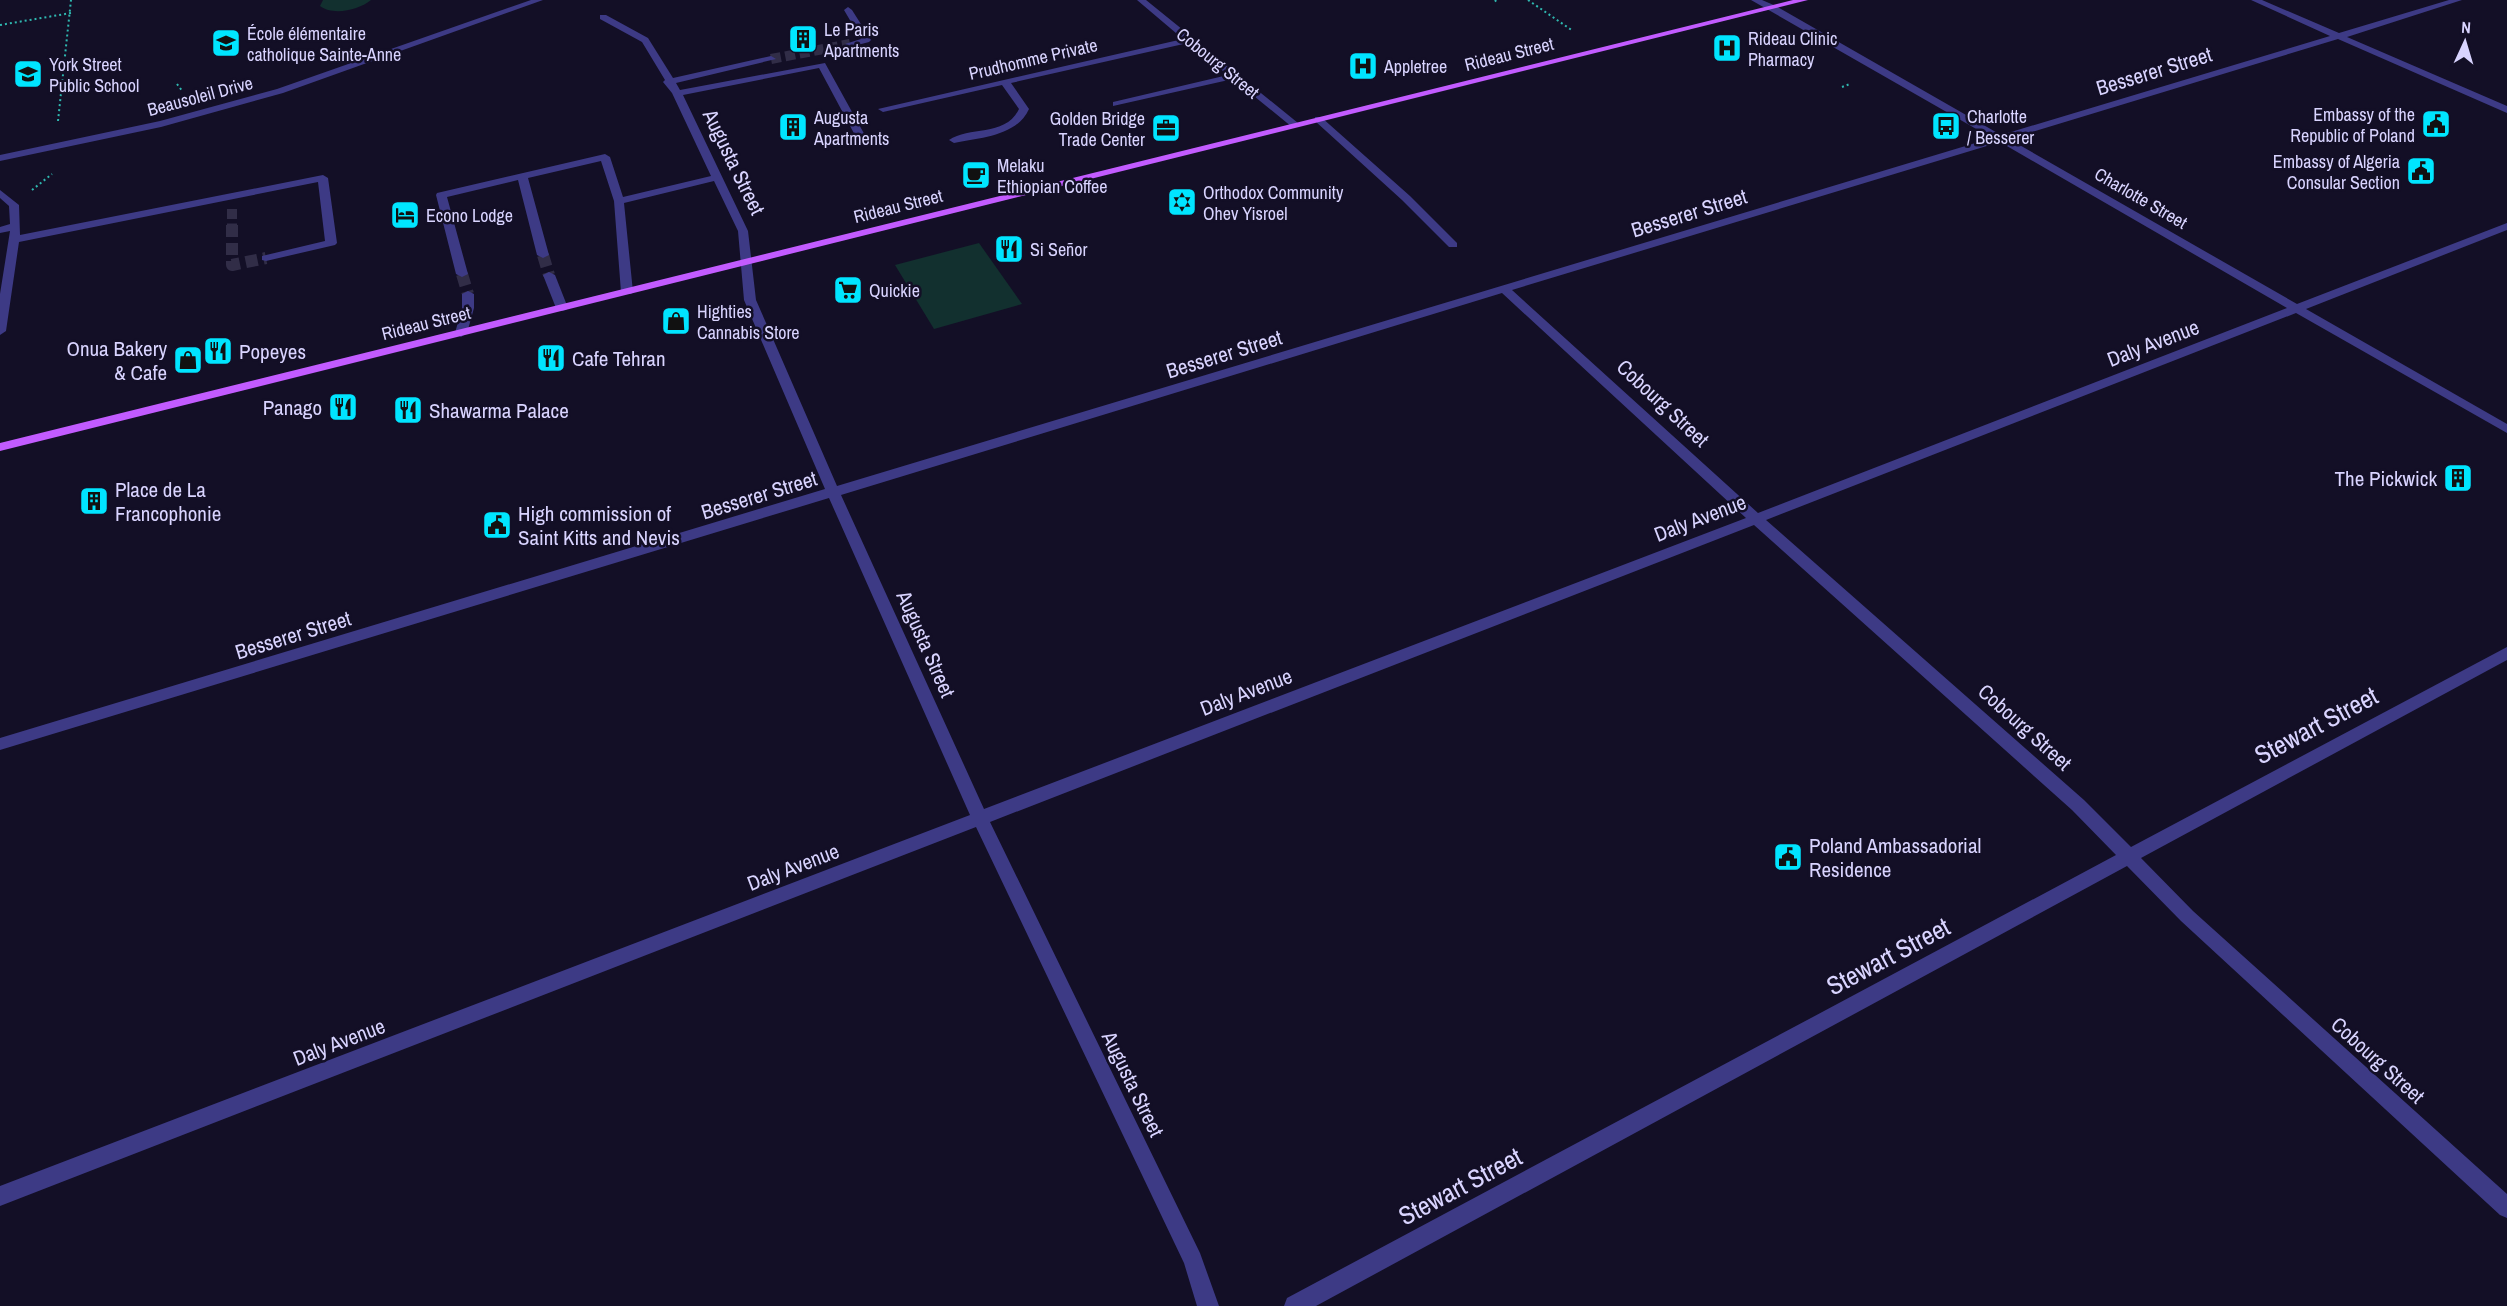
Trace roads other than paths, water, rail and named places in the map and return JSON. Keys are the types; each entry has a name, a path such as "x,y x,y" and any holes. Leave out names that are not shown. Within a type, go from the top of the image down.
{"main road":[{"name":"Rideau Street","path":"0,447 1804,0"}],"street":[{"name":"Beausoleil Drive","path":"0,158 161,124 280,91 539,0"},
{"name":"Cobourg Street","path":"1141,0 1295,125"},
{"name":"Charlotte Street","path":"1755,0 1773,8 2001,138 2507,429"},
{"path":"2255,0 2507,111"},
{"name":"Besserer Street","path":"0,744 2458,0"},
{"path":"849,10 867,40 850,44"},
{"name":"Augusta Street","path":"603,16 645,40 668,82 677,93 715,177 743,231 750,300 833,493 980,817 1193,1260 1209,1306"},
{"name":"Prudhomme Private","path":"883,109 1190,40"},
{"path":"668,82 771,59"},
{"path":"677,93 822,65 862,139"},
{"path":"1116,104 1235,76"},
{"path":"954,140 1006,128 1020,119 1024,109 1005,82"},
{"path":"1318,119 1406,198 1453,245"},
{"path":"462,274 441,195 605,157 619,201 627,292"},
{"path":"522,176 543,255"},
{"path":"619,201 715,177"},
{"path":"14,240 323,178 331,243 266,258"},
{"path":"0,193 14,205 16,226 0,331"},
{"path":"232,209 234,196"},
{"path":"0,230 16,226"},
{"name":"Daly Avenue","path":"0,1196 1756,519 2507,226"},
{"path":"549,275 562,308"},
{"name":"Cobourg Street","path":"1504,289 1756,519 2078,805 2187,916 2507,1208"},
{"path":"460,333 468,308 468,294"},
{"name":"Stewart Street","path":"1295,1306 2507,653"}],"tunnel":[{"path":"771,59 850,44"},
{"path":"232,209 232,265 266,258"},
{"path":"543,255 549,275"},
{"path":"462,274 468,294"}],"place":[{"name":"Le Paris Apartments","path":"803,39"},
{"name":"École élémentaire catholique Sainte-Anne","path":"226,43"},
{"name":"Rideau Clinic Pharmacy","path":"1727,48"},
{"name":"Appletree","path":"1363,66"},
{"name":"York Street Public School","path":"28,74"},
{"name":"Embassy of the Republic of Poland","path":"2436,124"},
{"name":"Charlotte / Besserer","path":"1946,126"},
{"name":"Augusta Apartments","path":"793,127"},
{"name":"Golden Bridge Trade Center","path":"1166,128"},
{"name":"Embassy of Algeria Consular Section","path":"2421,171"},
{"name":"Melaku Ethiopian Coffee","path":"976,175"},
{"name":"Orthodox Community Ohev Yisroel","path":"1182,202"},
{"name":"Econo Lodge","path":"405,215"},
{"name":"Si Señor","path":"1009,249"},
{"name":"Quickie","path":"848,290"},
{"name":"Highties Cannabis Store","path":"676,321"},
{"name":"Popeyes","path":"218,351"},
{"name":"Cafe Tehran","path":"551,358"},
{"name":"Onua Bakery & Cafe","path":"188,360"},
{"name":"Panago","path":"343,407"},
{"name":"Shawarma Palace","path":"408,410"},
{"name":"The Pickwick","path":"2458,478"},
{"name":"Place de La Francophonie","path":"94,501"},
{"name":"High commission of Saint Kitts and Nevis","path":"497,525"},
{"name":"Poland Ambassadorial Residence","path":"1788,857"}]}
